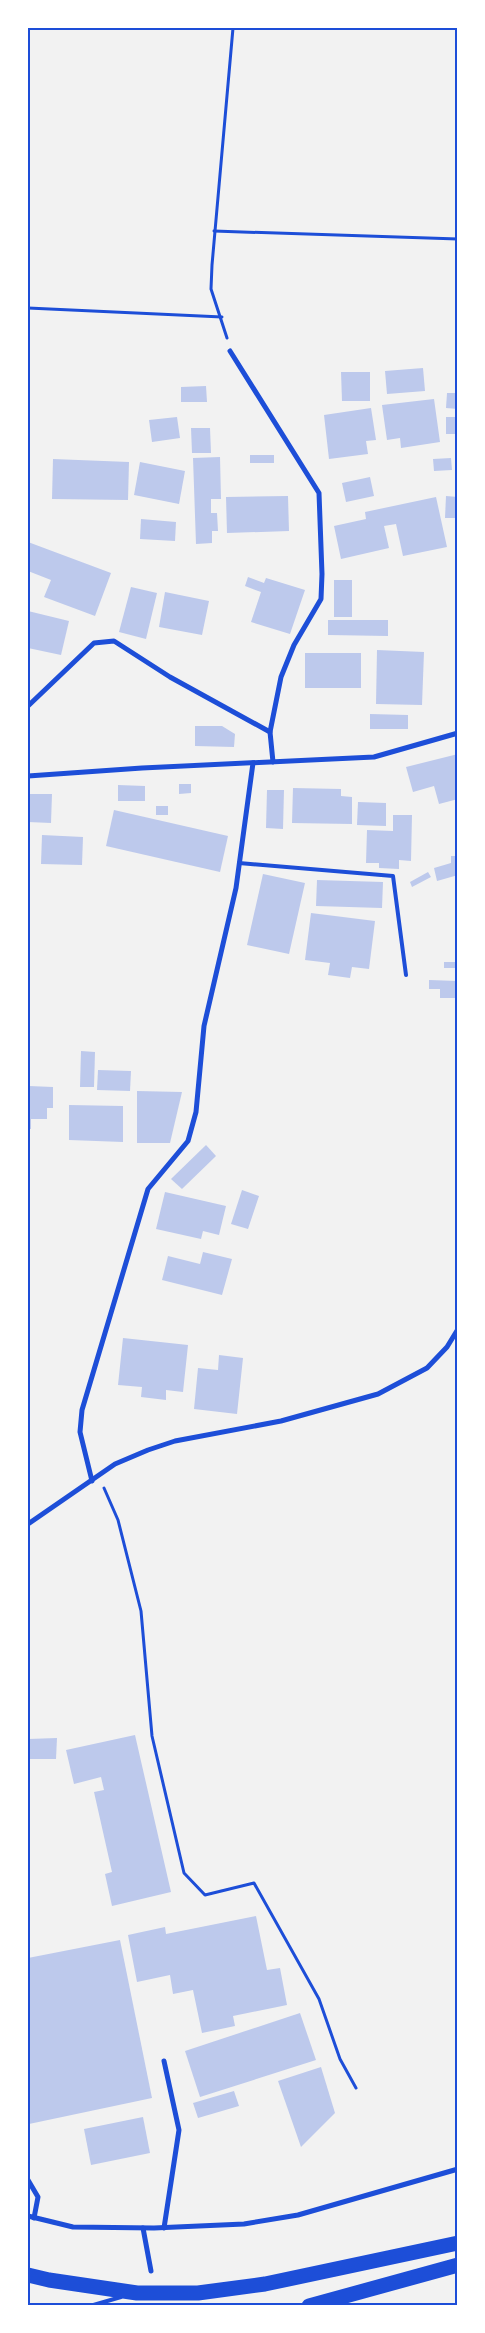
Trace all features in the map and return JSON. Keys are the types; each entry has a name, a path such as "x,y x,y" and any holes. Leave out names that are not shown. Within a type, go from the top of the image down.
{"highway":[{"path":"28,2275 49,2280 138,2293 198,2292 265,2284 458,2243"},
{"path":"309,2306 458,2265"}],"street":[{"path":"230,351 319,493 321,599 294,645 281,677 270,732 273,762"},
{"path":"28,706 94,642 114,641 170,677 270,732"},
{"path":"28,776 374,757 458,733"},
{"path":"92,1481 80,1432 82,1410 148,1189 188,1141 196,1112 204,1026 236,888 253,763"},
{"path":"28,1524 115,1464 148,1450 175,1441 281,1421 378,1394 427,1368 458,1329"},
{"path":"164,2061 179,2130 164,2228"},
{"path":"28,2216 72,2227 164,2228 244,2224 298,2215 458,2169"},
{"path":"28,2180 38,2197 34,2218"},
{"path":"143,2228 151,2271"}],"lane":[{"path":"239,863 393,876 406,976"},
{"path":"90,2306 138,2293"}],"path":[{"path":"230,351 222,317 211,289 214,231 233,28"},
{"path":"214,231 458,240"},
{"path":"28,308 222,317"},
{"path":"100,1476 118,1520 141,1611 152,1736 184,1873 205,1895 254,1883 319,1999 340,2059 356,2088"}],"building":[{"path":"423,368 425,391 387,394 385,371"},
{"path":"341,372 370,372 370,401 342,401"},
{"path":"206,386 207,402 181,402 181,387"},
{"path":"447,393 458,393 458,409 446,408"},
{"path":"434,399 440,442 401,448 400,438 387,440 382,405"},
{"path":"371,408 376,440 366,441 368,454 329,459 324,415"},
{"path":"177,417 180,438 152,442 149,420"},
{"path":"446,417 458,417 458,434 446,434"},
{"path":"191,428 210,428 211,453 192,453"},
{"path":"250,455 274,455 274,463 250,463"},
{"path":"220,457 221,499 211,499 211,513 217,513 218,531 212,531 212,543 196,544 193,458"},
{"path":"451,458 452,470 434,471 433,459"},
{"path":"53,459 129,462 128,500 52,499"},
{"path":"140,462 185,471 179,504 134,495"},
{"path":"370,477 374,496 346,502 342,483"},
{"path":"288,496 289,531 227,533 226,497"},
{"path":"446,496 458,497 458,518 445,518"},
{"path":"436,497 447,547 403,556 396,524 384,526 389,548 341,559 334,526 366,519 365,512"},
{"path":"141,519 176,522 175,541 140,539"},
{"path":"28,542 111,573 95,616 44,597 51,580 28,571"},
{"path":"248,577 264,583 266,578 305,590 290,634 251,622 261,592 245,586"},
{"path":"334,580 352,580 352,617 334,617"},
{"path":"131,587 157,593 146,639 119,632"},
{"path":"165,592 209,601 202,635 159,627"},
{"path":"28,611 69,621 61,655 28,648"},
{"path":"328,620 388,620 388,636 328,635"},
{"path":"377,650 424,652 422,705 376,704"},
{"path":"305,653 361,653 361,688 305,688"},
{"path":"370,714 408,715 408,729 370,729"},
{"path":"195,726 222,726 235,734 234,747 195,746"},
{"path":"458,754 458,799 439,804 434,786 413,792 406,767"},
{"path":"179,784 191,784 191,793 179,794"},
{"path":"118,785 145,786 145,801 118,801"},
{"path":"293,788 341,789 341,796 352,797 352,824 292,823"},
{"path":"267,790 284,790 283,829 266,828"},
{"path":"28,794 52,794 51,823 28,822"},
{"path":"358,802 386,803 386,826 357,825"},
{"path":"156,806 168,806 168,815 156,815"},
{"path":"114,810 228,836 220,872 106,846"},
{"path":"393,815 412,815 411,861 399,860 399,869 379,868 379,863 366,863 367,830 393,831"},
{"path":"42,835 83,837 82,865 41,864"},
{"path":"451,856 458,856 458,875 437,881 434,868 451,863"},
{"path":"428,872 431,877 412,887 410,882"},
{"path":"263,874 305,883 289,954 247,945"},
{"path":"317,880 383,882 382,908 316,906"},
{"path":"311,913 375,921 369,969 352,967 350,978 328,975 330,963 305,960"},
{"path":"444,962 458,962 458,968 444,968"},
{"path":"429,980 458,981 458,998 440,998 440,989 429,989"},
{"path":"81,1051 95,1052 94,1087 80,1087"},
{"path":"98,1070 131,1071 130,1091 97,1090"},
{"path":"29,1086 53,1087 53,1108 47,1108 47,1119 31,1119 31,1129 28,1129"},
{"path":"137,1091 182,1092 170,1143 137,1143"},
{"path":"69,1105 123,1106 123,1142 69,1140"},
{"path":"206,1145 216,1156 182,1189 171,1179"},
{"path":"28,1153 30,1153 30,1170 28,1170"},
{"path":"242,1190 259,1196 248,1229 231,1224"},
{"path":"165,1192 226,1206 219,1235 203,1231 201,1239 156,1229"},
{"path":"203,1252 232,1259 222,1295 162,1280 168,1256 200,1264"},
{"path":"123,1338 188,1345 183,1392 166,1390 166,1400 141,1397 142,1387 118,1385"},
{"path":"219,1355 243,1358 237,1414 194,1409 198,1368 218,1370"},
{"path":"135,1735 171,1892 112,1906 105,1874 112,1872 94,1792 104,1790 101,1777 74,1784 66,1750"},
{"path":"57,1738 56,1759 28,1759 28,1739"},
{"path":"256,1916 267,1970 280,1968 287,2005 233,2016 235,2026 202,2033 193,1990 173,1994 170,1975 137,1982 128,1935 165,1927 166,1934"},
{"path":"120,1940 152,2098 29,2124 28,1958"},
{"path":"300,2013 316,2060 200,2097 185,2051"},
{"path":"321,2067 335,2113 301,2147 278,2081"},
{"path":"234,2091 239,2106 198,2118 193,2103"},
{"path":"143,2117 150,2153 91,2165 84,2129"}]}
